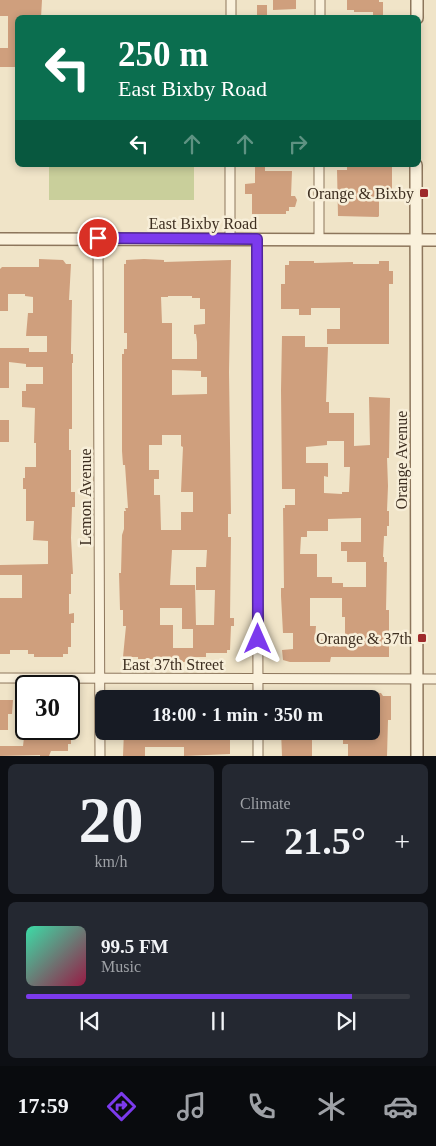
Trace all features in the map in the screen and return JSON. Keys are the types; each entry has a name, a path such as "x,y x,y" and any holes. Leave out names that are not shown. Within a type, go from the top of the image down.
{"street":[{"path":"230,15 231,0"},
{"path":"320,0 320,15"},
{"path":"417,15 418,0"},
{"path":"230,167 230,239"},
{"path":"319,167 319,240"},
{"name":"Orange Avenue","path":"416,167 418,361 417,756"},
{"name":"Lemon Avenue","path":"98,238 100,756"},
{"name":"East Bixby Road","path":"0,239 436,240"},
{"path":"257,239 258,690"},
{"name":"East 37th Street","path":"0,678 436,679"},
{"path":"258,740 258,756"}],"green space":[{"path":"49,167 194,167 194,200 49,200"}],"building":[{"path":"0,0 42,0 41,15 15,15 15,67 0,67 0,48 8,48 8,16 0,16"},
{"path":"273,0 296,0 296,9 273,10"},
{"path":"347,0 379,0 379,2 383,2 383,15 373,15 373,12 347,10"},
{"path":"257,5 267,5 267,15 257,15"},
{"path":"255,167 265,167 265,171 292,171 291,196 295,196 297,200 295,207 289,207 289,211 286,211 286,214 252,214 252,194 245,194 245,184 255,183"},
{"path":"347,167 392,167 392,194 379,194 378,217 338,216 337,170 347,170"},
{"path":"39,259 63,260 66,264 71,264 69,300 72,300 71,354 73,354 73,363 72,429 69,429 69,450 71,450 71,492 75,492 75,507 72,507 73,574 71,574 71,594 69,594 69,614 74,613 74,623 71,623 71,647 68,647 68,654 63,654 63,657 34,657 34,654 28,654 28,650 10,650 10,654 0,654 0,598 22,598 22,575 0,575 0,565 48,564 48,541 33,540 34,521 26,521 26,489 23,489 25,467 36,467 36,443 34,443 35,408 22,407 22,391 26,391 26,384 43,384 43,367 26,367 26,364 9,362 9,388 0,388 0,348 29,348 29,352 47,352 47,336 26,336 28,313 33,313 33,297 25,296 25,294 8,294 8,311 0,311 0,269 2,267 39,267"},
{"path":"126,260 164,260 164,262 231,260 229,372 231,514 228,514 228,537 231,537 230,618 234,618 234,626 231,626 230,650 227,650 227,653 206,653 206,657 194,657 194,662 180,662 180,659 123,657 126,626 123,626 123,610 120,610 119,573 121,573 124,511 126,511 125,508 128,508 125,465 123,465 122,451 122,354 124,354 124,349 127,349 127,333 124,333 124,264 126,264","holes":["192,296 192,298 200,298 200,309 205,309 205,324 194,325 197,359 172,359 172,323 162,323 161,297","172,370 201,371 201,377 207,377 207,394 172,395","162,435 181,435 181,446 183,447 181,492 193,492 193,512 181,512 181,530 161,530 160,495 154,495 154,479 159,479 159,470 149,470 149,445 162,445","172,550 207,550 206,567 196,567 196,590 215,590 214,625 196,625 195,585 170,585","160,608 182,608 182,629 193,629 193,648 173,648 173,625 160,625"]},
{"path":"289,261 379,264 379,261 389,261 389,271 393,271 393,284 389,284 389,344 327,344 327,329 340,329 340,308 311,308 311,315 299,315 299,309 281,309 281,284 285,284 285,265 289,265"},
{"path":"282,336 305,336 305,347 328,347 326,402 329,402 329,413 354,413 354,446 370,445 369,397 390,398 389,458 387,458 387,511 389,511 389,526 387,526 387,536 384,536 383,557 384,562 387,562 386,610 389,610 389,657 331,657 330,662 290,662 283,660 282,650 293,649 293,633 283,633 281,588 284,588 283,508 285,508 285,505 295,505 295,489 282,489","holes":["327,441 344,441 344,467 350,467 349,492 342,492 342,494 324,493 324,476 328,477 328,463 306,463 306,447 327,445","361,518 361,542 341,542 341,551 347,551 347,562 366,562 366,587 343,587 343,583 332,583 332,577 317,577 317,554 300,554 301,537 307,537 307,531 328,531 328,519","310,598 342,598 342,617 345,617 345,641 315,639 316,626 310,626"]},
{"path":"0,420 9,420 9,442 0,442"},
{"path":"380,693 383,696 391,696 391,720 388,720 387,756 348,756 348,744 343,744 343,740 380,740"},
{"path":"0,700 13,700 12,714 8,714 8,730 0,730"},
{"path":"24,740 71,740 71,744 68,744 68,751 51,751 49,756 0,756 0,746 23,746"},
{"path":"124,740 230,740 230,754 184,756 184,747 145,747 145,756 123,756"},
{"path":"281,740 312,740 312,756 282,756"}],"place":[{"name":"Orange & Bixby","path":"424,193"},
{"name":"Orange & 37th","path":"422,638"}],"route":[{"path":"98,238 257,239 258,639"}]}
